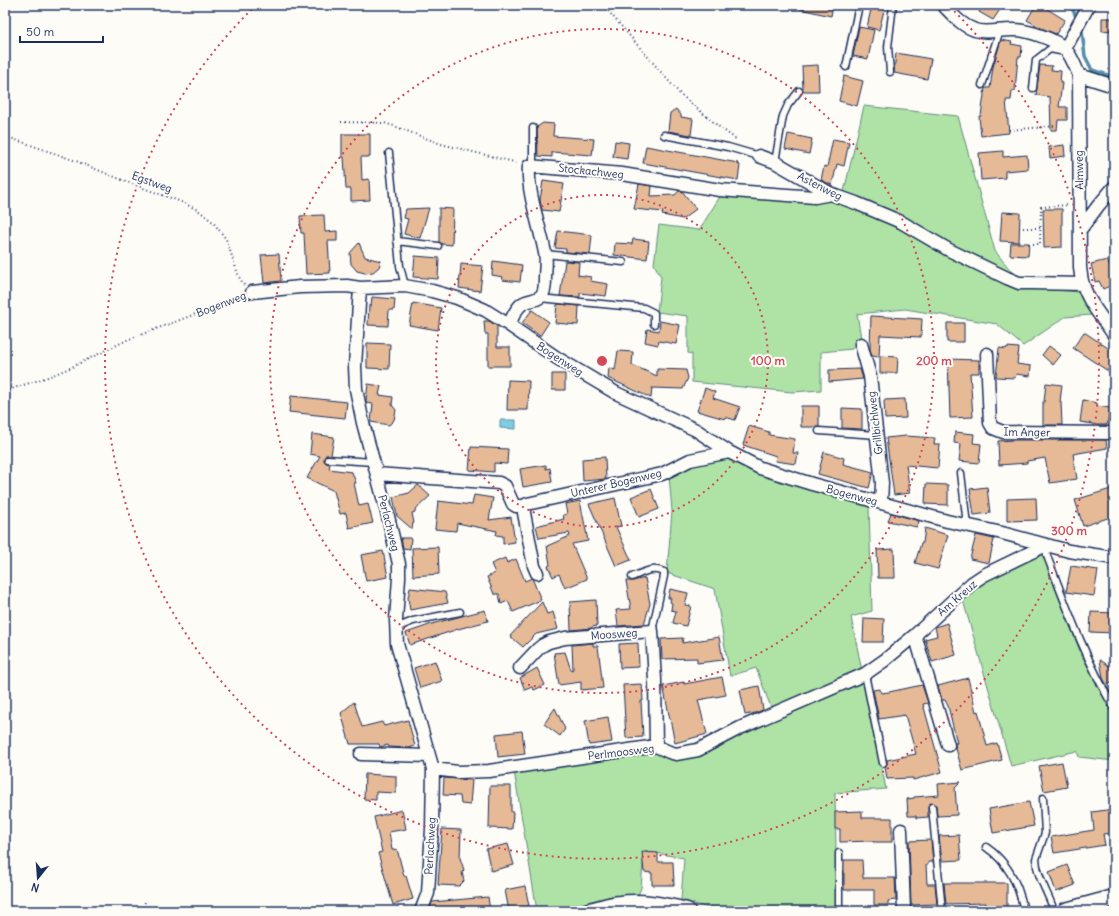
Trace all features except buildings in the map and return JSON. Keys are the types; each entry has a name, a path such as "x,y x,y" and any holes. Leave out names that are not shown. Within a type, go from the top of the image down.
{"main road":[{"path":"1066,911 1086,909 1114,898"},
{"path":"592,911 618,904 632,903 688,911"}],"street":[{"path":"943,5 961,23 972,29 981,31 1028,31 1051,40 1065,49 1086,10"},
{"name":"Almweg","path":"1065,49 1073,60 1079,75 1080,268 1083,284 1088,296 1101,318 1114,334"},
{"path":"1079,75 1114,86"},
{"name":"Astenweg","path":"759,156 774,162 831,194 901,222 949,250 1019,283 1083,284"},
{"path":"509,324 520,305 539,298 543,295 544,289 545,254 540,237 529,177 531,166"},
{"name":"Stockachweg","path":"531,166 622,174 720,190 815,197 831,194"},
{"path":"1080,230 1114,187"},
{"name":"Bogenweg","path":"252,292 300,287 347,286 360,288 405,286 462,299 509,324 557,358 597,382 622,396 696,430 729,452 752,464 812,484 881,503 1079,553 1114,558"},
{"name":"Perlachweg","path":"360,288 355,366 356,388 363,423 388,516 399,564 396,628 399,653 432,769 432,829 428,894 421,911"},
{"name":"Grillbichlweg","path":"861,344 870,376 882,483 881,503"},
{"name":"Im Anger","path":"987,354 990,423 993,428 1003,432 1114,434"},
{"name":"Unterer Bogenweg","path":"525,506 527,504 662,474 690,460 729,452"},
{"path":"376,474 501,483 505,486 512,504 516,506 525,506 524,517 534,566 537,573"},
{"name":"Am Kreuz","path":"865,674 885,660 915,635 972,583 984,575 1046,545"},
{"name":"Moosweg","path":"520,668 538,649 549,642 565,638 652,632 655,680 656,746"},
{"path":"915,635 948,745"},
{"name":"Perlmoosweg","path":"432,769 458,772 490,770 656,746 676,754 698,750 740,728 865,674"},
{"path":"361,754 429,756"},
{"path":"900,830 904,911"}],"lane":[{"path":"846,67 859,5"},
{"path":"890,72 888,47 894,5"},
{"path":"982,85 1000,30"},
{"path":"1033,88 1036,60 1050,49 1060,51 1065,49"},
{"path":"774,162 783,116 788,105 799,91"},
{"path":"531,166 533,128"},
{"path":"664,135 728,147 759,156"},
{"path":"389,153 400,266 405,286"},
{"path":"397,241 438,246"},
{"path":"545,254 623,262"},
{"path":"539,298 644,308 654,313 654,324"},
{"path":"819,431 877,434"},
{"path":"328,459 373,462"},
{"path":"961,473 967,525"},
{"path":"1046,545 1047,556 1081,644 1114,708"},
{"path":"632,577 647,570 660,569 664,572 652,632"},
{"path":"396,628 413,621 460,612"},
{"path":"865,674 883,763"},
{"path":"1043,798 1045,833 1036,859 1037,866 1054,911"},
{"path":"932,806 942,911"},
{"path":"986,847 999,857 1015,880 1024,911"},
{"path":"839,853 839,911"}],"path":[{"path":"603,5 680,94 718,126 739,141"},
{"path":"341,122 384,123 441,144 531,166"},
{"path":"1009,130 1055,126"},
{"name":"Egstweg","path":"5,136 88,165 198,210 213,222 222,233 229,245 239,277 243,284 252,292"},
{"path":"1029,244 1040,244 1041,207 1080,205"},
{"path":"1019,228 1041,228"},
{"name":"Bogenweg","path":"5,391 48,377 127,340 252,292"},
{"path":"144,901 144,911"}],"green space":[{"path":"864,106 958,116 995,251 1024,287 1079,292 1092,315 1065,317 1023,346 997,324 905,309 857,314 861,338 852,349 821,352 821,390 792,392 692,382 692,354 688,353 688,316 657,312 661,277 654,264 659,225 699,230 721,195 842,200"},
{"path":"730,457 765,476 869,507 872,611 851,617 886,789 835,793 837,911 737,911 705,907 681,900 684,858 644,851 641,888 638,895 612,896 551,911 537,911 514,771 651,751 672,757 775,718 756,668 730,676 715,589 667,573 672,511 669,475 690,463"},
{"path":"1043,553 1081,654 1114,717 1114,761 1079,757 1077,751 1011,766 962,597 983,578"}],"water":[{"path":"500,420 516,420 516,429 500,428"}],"waterway":[{"path":"1068,5 1073,10 1078,21"},
{"path":"1080,27 1082,31 1085,56 1092,70 1114,77"}]}
